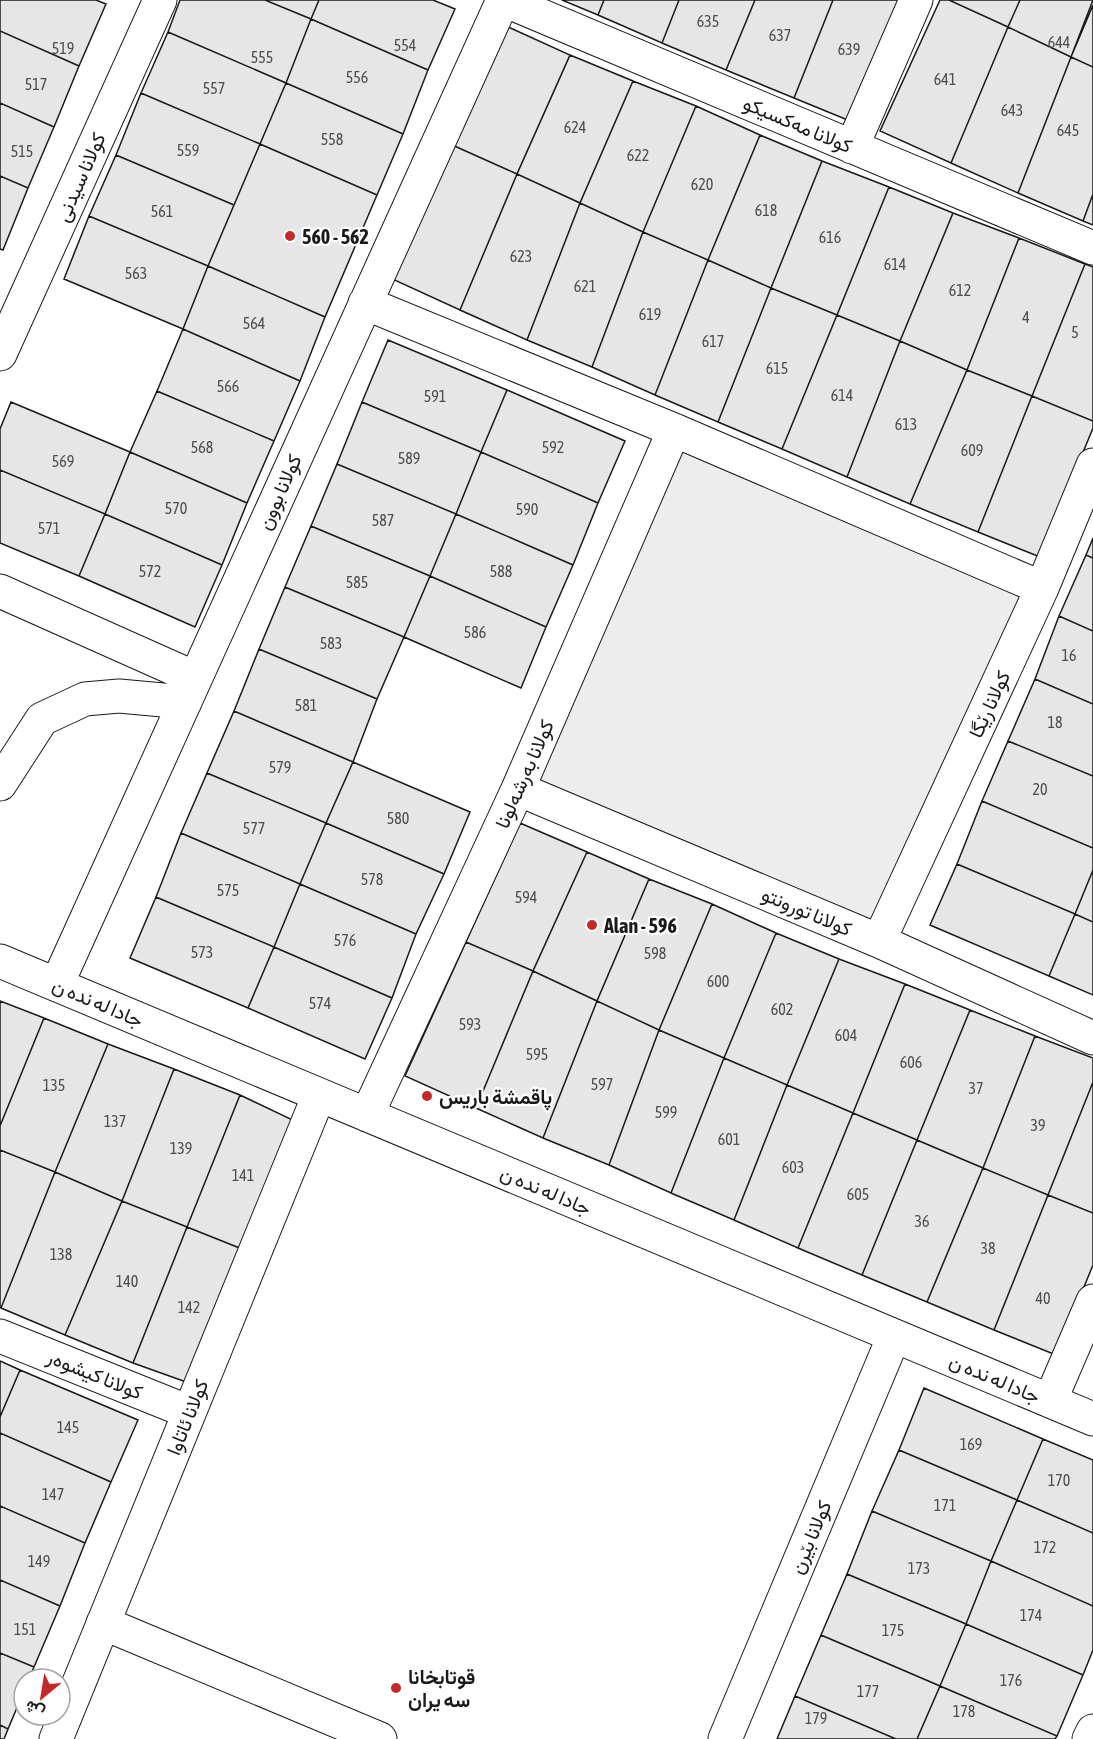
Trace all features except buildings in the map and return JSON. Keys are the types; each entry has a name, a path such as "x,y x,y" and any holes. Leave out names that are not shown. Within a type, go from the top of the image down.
{"street":[{"name":"كولانا سيدنى","path":"0,354 160,0"},
{"name":"كولانا مەکسیکو","path":"503,0 1093,248"},
{"name":"كولانا بوون","path":"57,984 503,0"},
{"path":"852,147 916,0"},
{"path":"365,303 674,430 1042,588"},
{"name":"كولانا به‌رشه‌لونا","path":"367,1115 518,789 674,430"},
{"name":"كولانا رێگا","path":"879,941 1042,588 1093,465"},
{"path":"0,591 190,690"},
{"path":"0,784 42,719 85,699 190,690"},
{"name":"كولانا تورونتو","path":"518,789 879,941 1093,1038"},
{"name":"جادا له نده ن","path":"0,961 1093,1419"},
{"name":"كولانا ئاتاوا","path":"56,1739 319,1095"},
{"path":"1050,1401 1093,1301"},
{"name":"كولانا كیشوه‌ر","path":"0,1336 189,1412"},
{"name":"كولانا بێرن","path":"725,1739 894,1336"},
{"path":"103,1623 380,1739"},
{"path":"1089,1739 1093,1731"}],"shaded area":[{"path":"674,430 1042,588 879,941 518,789"}],"place":[{"name":"560 - 562","path":"290,236"},
{"name":"Alan - 596","path":"592,925"},
{"name":"پاقمشة باريس","path":"427,1096"},
{"name":"قوتابخانا سه يران","path":"396,1688"}]}
